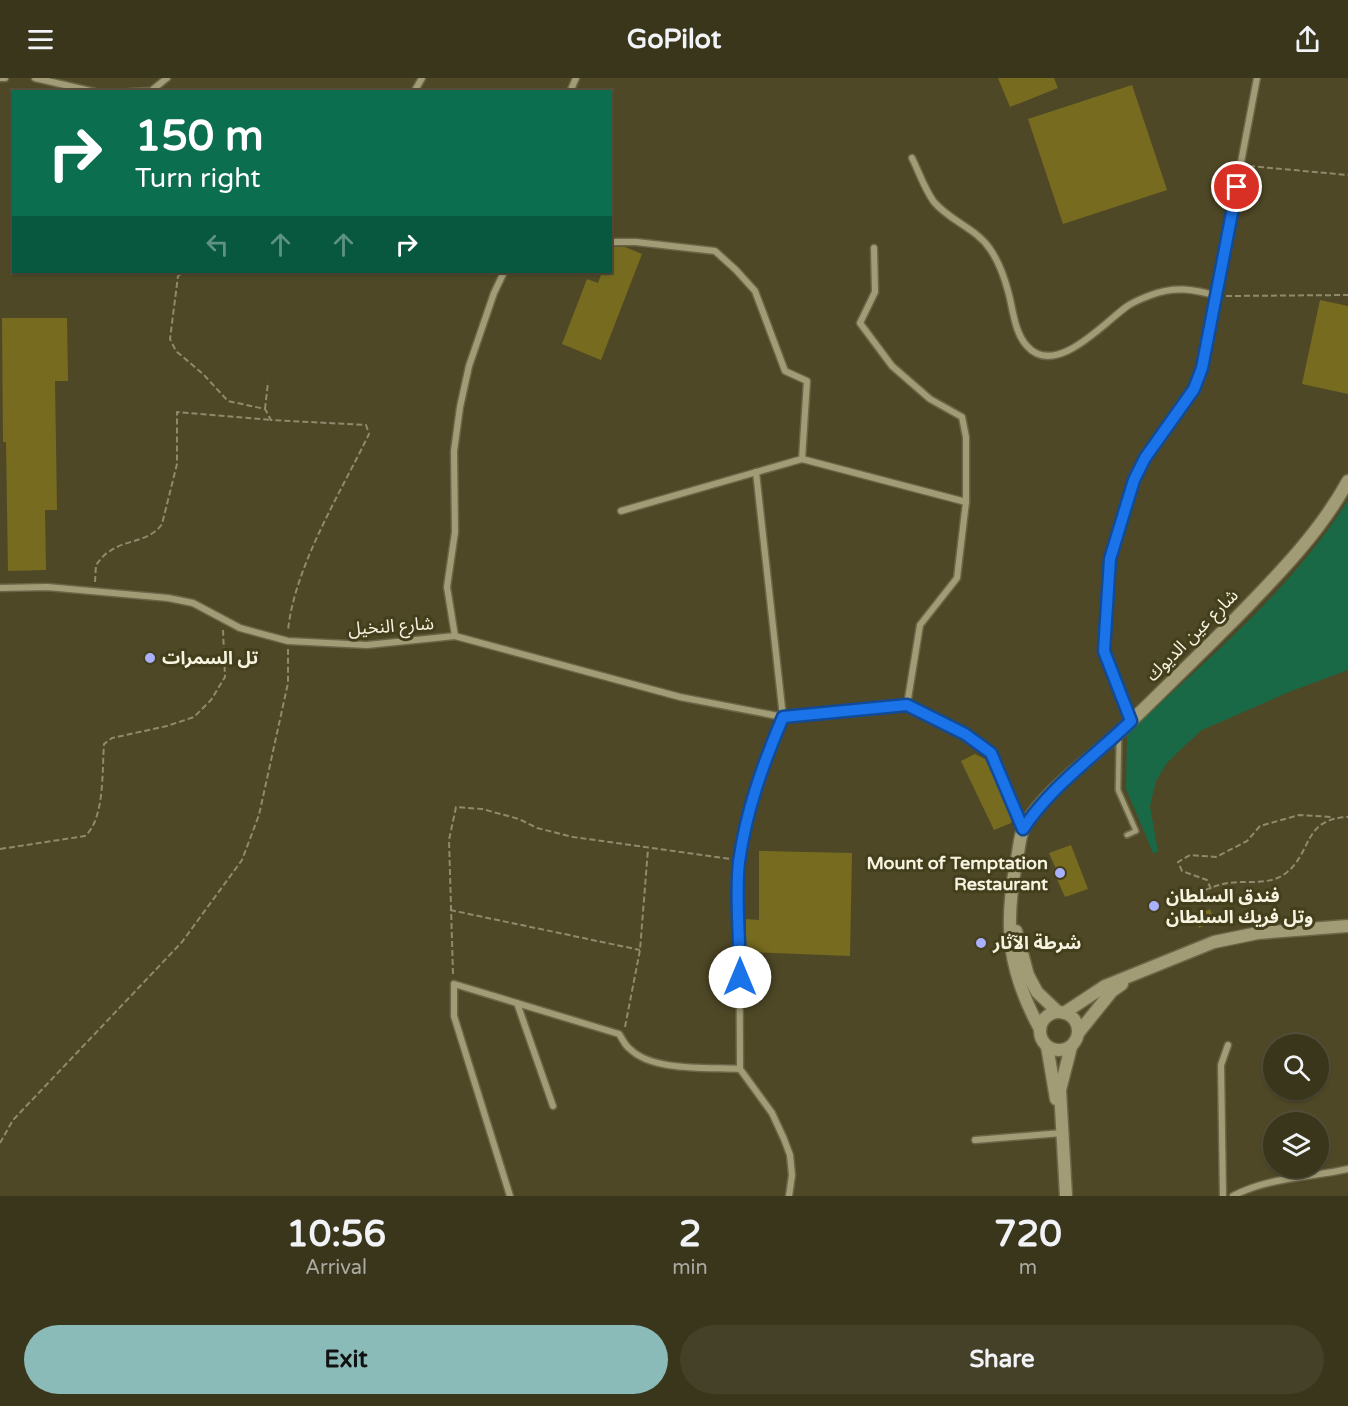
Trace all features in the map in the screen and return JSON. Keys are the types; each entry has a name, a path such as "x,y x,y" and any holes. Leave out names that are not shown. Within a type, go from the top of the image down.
{"main road":[{"name":"شارع عين الديوك","path":"1023,829 1032,815 1058,787 1131,721 1276,577 1327,514 1348,481"},
{"path":"1023,829 1010,900 1009,933 1015,968 1024,999 1040,1029"},
{"path":"1010,900 1028,975 1037,992 1061,1012 1075,1020 1079,1032 1078,1038 1071,1047 1060,1090 1066,1196"},
{"path":"1062,1133 1047,1046 1040,1035 1040,1029 1046,1017 1061,1012 1105,986 1214,942 1258,933 1348,926"},
{"path":"1079,1032 1112,991 1142,972"},
{"path":"1047,1046 1059,1051 1071,1047"}],"street":[{"path":"0,78 5,78"},
{"path":"35,78 86,90"},
{"path":"153,90 167,78"},
{"path":"1131,721 1104,651 1110,559 1134,480 1145,458 1194,389 1202,368 1257,78"},
{"path":"912,158 934,201 989,247 1003,273 1018,331 1026,345 1036,354 1047,357 1059,356 1099,330 1128,305 1150,295 1167,290 1192,289 1217,296"},
{"path":"612,242 636,242 715,251 755,291 785,371 807,381 802,459"},
{"path":"874,248 875,292 860,323 892,366 930,399 962,417 966,437 966,502 957,578 920,625 907,705"},
{"name":"شارع النخيل","path":"0,588 47,587 152,596 193,603 223,621 240,628 288,641 367,645 455,636 447,587 455,532 454,451 469,366 494,293 504,273"},
{"path":"621,511 802,459 966,502"},
{"path":"756,472 783,717 761,767 746,823 740,860 740,1069 772,1113 784,1139 792,1175 789,1196"},
{"path":"455,636 680,697 783,717 907,705 965,734 991,753 1023,829"},
{"path":"510,1196 454,1016 454,984 620,1034 629,1049 645,1059 662,1064 740,1069"},
{"path":"517,1003 553,1106"},
{"path":"1223,1196 1221,1065 1228,1045"},
{"path":"975,1140 1062,1133"},
{"path":"1233,1196 1249,1187 1267,1182 1348,1169"}],"lane":[{"path":"1119,732 1118,790 1136,831 1127,835"}],"path":[{"path":"1240,165 1348,175"},
{"path":"183,273 178,276 170,339 176,351 203,374 228,402 265,409"},
{"path":"1217,296 1348,295"},
{"path":"268,382 265,409 271,420"},
{"path":"0,1143 13,1120 182,942 242,860 259,815 288,683 290,609 302,574 333,504 369,434 366,425 177,412 177,464 162,524 149,537 108,551 96,565 95,591"},
{"path":"0,849 85,836 93,829 101,789 104,744 112,738 167,726 194,717 211,700 225,677 223,621"},
{"path":"454,984 449,840 456,807 482,809 510,816 537,828 573,837 740,860"},
{"path":"1211,889 1207,880 1182,871 1178,862 1190,855 1216,856 1247,841 1260,826 1299,815 1348,817"},
{"path":"1188,896 1223,884 1271,881 1287,872 1317,828 1332,817"},
{"path":"623,1039 640,950 648,848"},
{"path":"450,910 640,950"}],"green space":[{"path":"1348,500 1348,670 1289,692 1202,730 1180,750 1167,763 1156,781 1150,806 1158,852 1153,853 1126,789 1127,734 1274,595 1325,533"}],"building":[{"path":"998,78 1054,78 1058,88 1010,107"},
{"path":"1132,85 1167,190 1063,224 1028,119"},
{"path":"612,247 625,247 642,254 601,360 562,344 587,279 598,283 602,273 612,273"},
{"path":"1320,300 1348,306 1348,394 1302,384"},
{"path":"2,318 67,318 68,381 55,381 57,510 45,510 46,570 8,571 6,442 3,442"},
{"path":"975,754 985,759 1013,817 1011,823 994,830 961,761"},
{"path":"1071,845 1088,889 1065,897 1053,870 1056,869 1049,853"},
{"path":"759,851 852,853 850,956 746,952 746,919 759,920"},
{"path":"1210,909 1215,921 1199,928 1194,917"}],"place":[{"name":"تل السمرات","path":"150,658"},
{"name":"Mount of Temptation Restaurant","path":"1060,873"},
{"name":"فندق السلطان وتل فريك السلطان","path":"1154,906"},
{"name":"شرطة الآثار","path":"981,943"}],"route":[{"path":"740,977 739,863 746,823 761,767 783,717 907,705 965,734 991,753 1023,829 1032,815 1058,787 1131,721 1104,651 1110,559 1134,480 1145,458 1194,389 1202,368 1237,187"}]}
